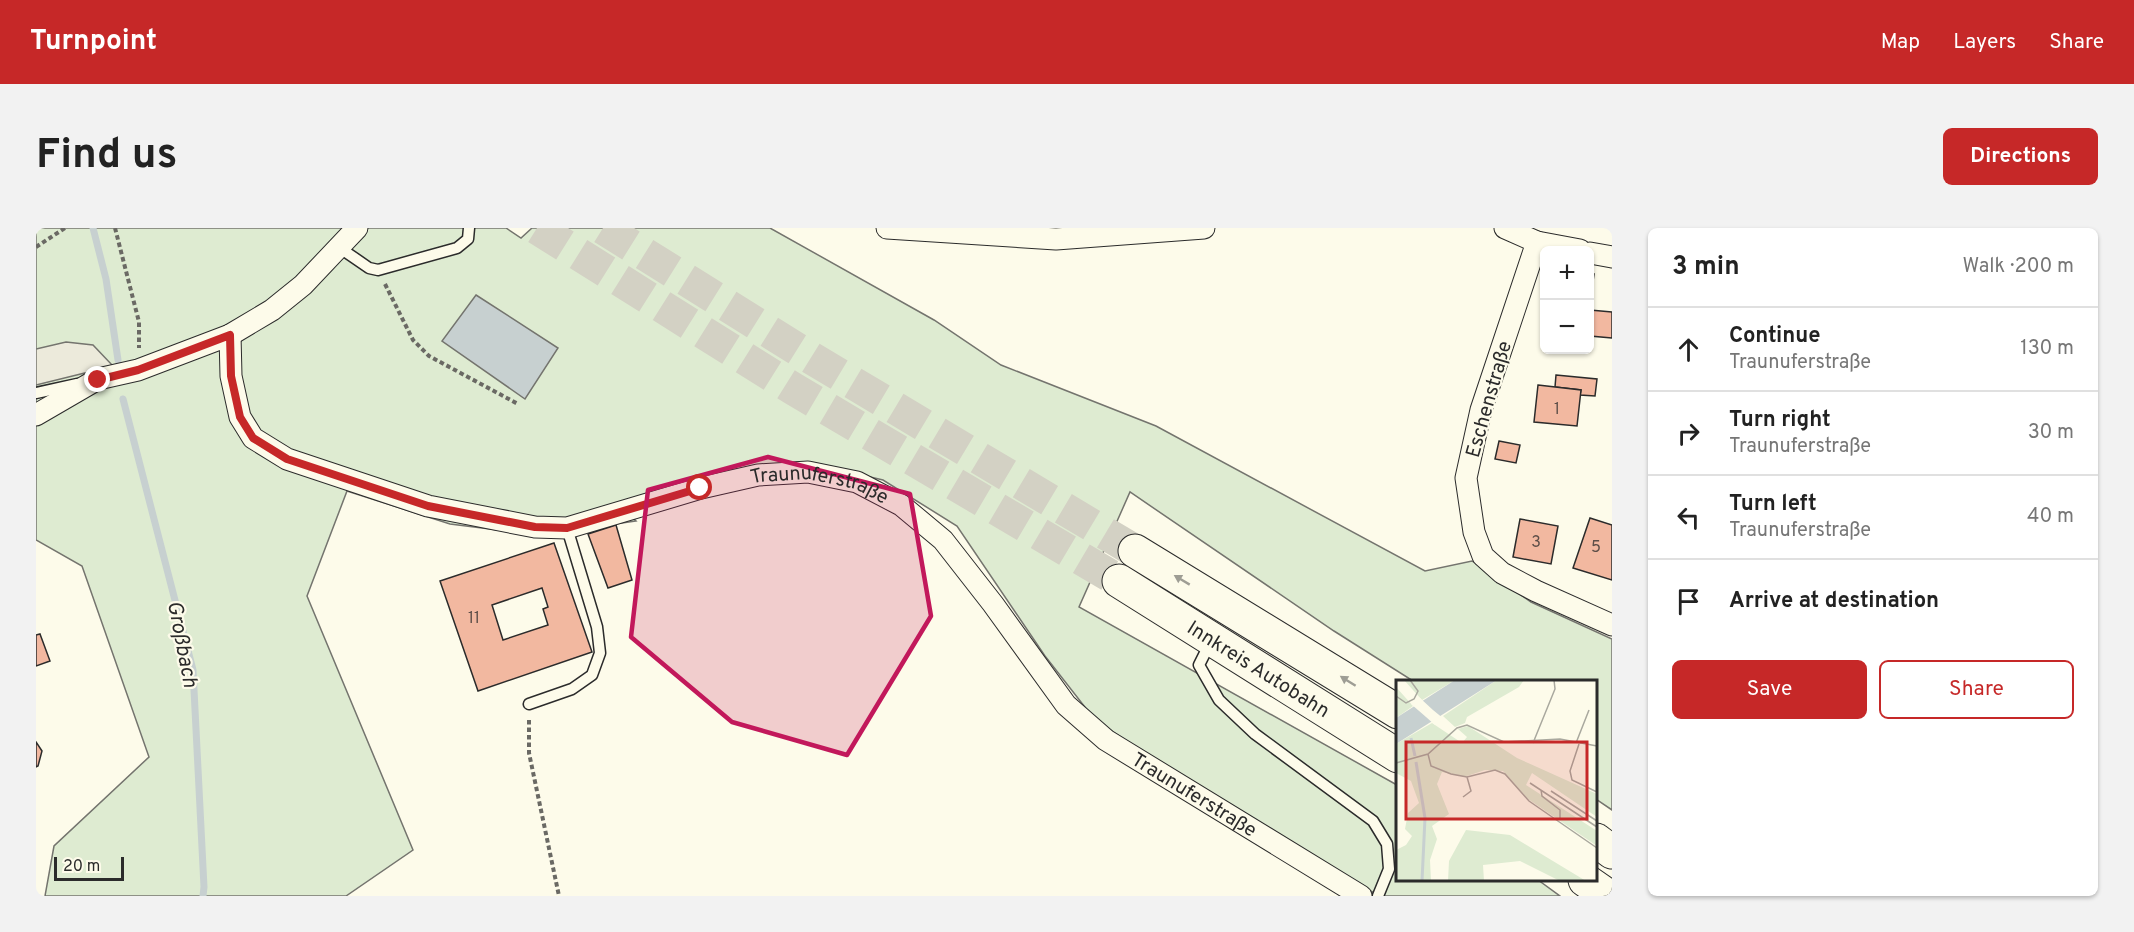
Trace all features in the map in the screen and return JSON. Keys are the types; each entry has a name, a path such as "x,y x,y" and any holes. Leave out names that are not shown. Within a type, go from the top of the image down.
{"highway":[{"name":"Innkreis Autobahn","path":"1135,551 1396,711"},
{"name":"Innkreis Autobahn","path":"1119,581 1396,755"},
{"path":"1597,841 1612,852"},
{"path":"1588,881 1608,896"}],"street":[{"path":"36,415 98,380 138,370 230,335 272,310 303,285 357,228"},
{"path":"887,228 1056,239 1146,230 1204,228"},
{"path":"1521,233 1566,246"},
{"name":"Eschenstraße","path":"1521,233 1466,478 1474,532 1483,556 1502,573 1612,625"},
{"path":"1594,254 1612,256"},
{"name":"Traunuferstraße","path":"230,335 231,376 240,417 253,438 287,459 428,506 535,527 567,528 700,488 758,475 808,472 856,482 901,505 943,540 993,604 1066,705 1106,740 1361,896"}],"lane":[{"path":"340,248 369,268 378,270 458,248 468,239 469,228"},
{"path":"36,393 98,380"},
{"path":"530,704 572,689 592,675 600,653 597,627 567,528"},
{"path":"1212,639 1199,665 1219,700 1255,734 1373,821 1387,844 1389,868 1378,896"}],"path":[{"path":"36,247 65,228"},
{"path":"115,228 139,322 138,370"},
{"path":"378,270 413,340 429,356 518,404"},
{"path":"530,704 529,753 560,896"}],"highlighted area":[{"path":"768,457 910,494 931,616 847,755 732,722 631,637 648,490"}],"green space":[{"path":"36,228 506,228 521,238 532,228 770,228 934,320 1001,365 1156,426 1425,571 1472,561 1531,602 1612,639 1612,810 1597,800 1597,680 1411,680 1334,631 1130,492 1079,607 1396,784 1396,881 1539,881 1560,896 1379,896 1175,773 1095,720 1045,656 957,526 883,480 810,463 725,470 619,504 636,521 539,535 450,524 347,491 307,596 413,850 346,896 45,896 54,846 149,757 82,566 36,540"}],"shaded area":[{"path":"476,295 558,348 525,399 442,341"},
{"path":"66,342 93,345 113,366 36,385 36,349"}],"building":[{"path":"1594,310 1612,312 1612,338 1594,336"},
{"path":"1556,375 1597,379 1595,396 1580,395 1581,390 1555,387"},
{"path":"1538,385 1581,390 1577,426 1534,422"},
{"path":"1499,441 1520,445 1516,463 1495,459"},
{"path":"1590,518 1612,525 1612,580 1573,568"},
{"path":"1520,519 1558,526 1551,564 1513,557"},
{"path":"616,525 632,580 608,588 588,534"},
{"path":"554,543 592,652 478,691 440,581","holes":["542,588 548,607 543,609 548,625 503,640 492,605"]},
{"path":"40,634 50,661 36,666 36,635"},
{"path":"36,742 42,751 36,767"}],"waterway":[{"name":"Großbach","path":"93,228 106,279 118,360"},
{"name":"Großbach","path":"123,399 193,670 203,896"}],"tunnel":[{"path":"537,228 792,388 1119,581"},
{"path":"603,228 813,359 1135,551"}],"route":[{"path":"98,380 138,370 230,335 231,376 240,417 253,438 287,459 428,506 535,527 567,528 700,488"}]}
